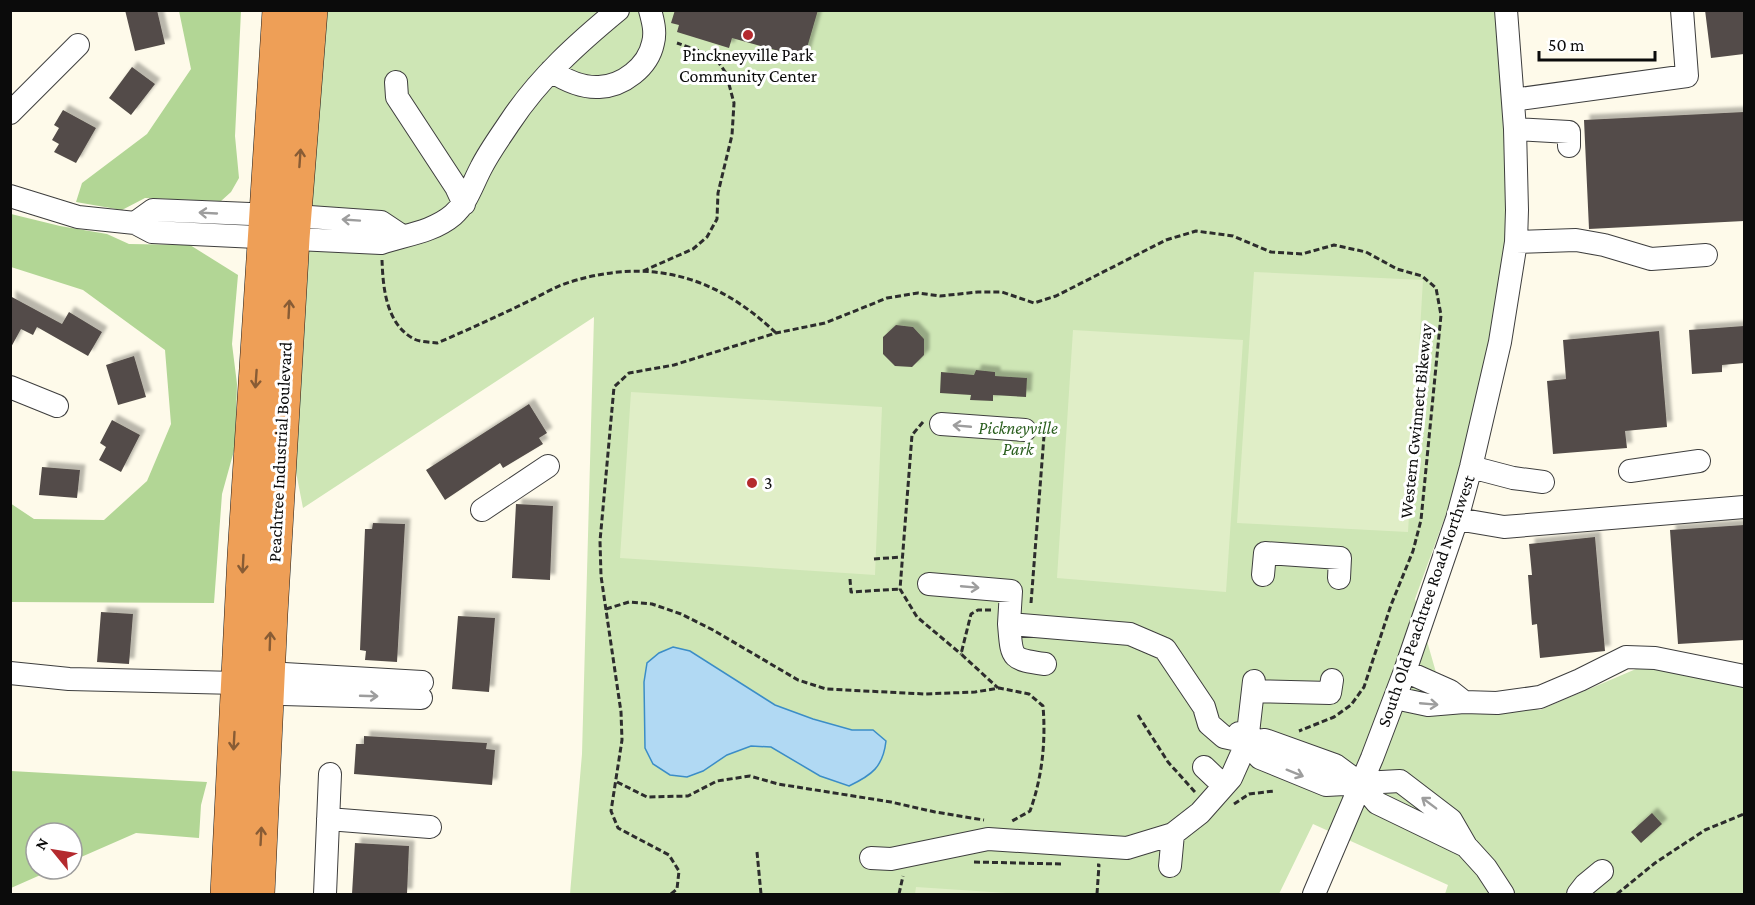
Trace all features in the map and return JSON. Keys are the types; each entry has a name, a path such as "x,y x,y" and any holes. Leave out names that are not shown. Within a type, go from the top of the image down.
{"highway":[{"name":"Peachtree Industrial Boulevard","path":"258,894 259,683 280,227 279,10"},
{"name":"Peachtree Industrial Boulevard","path":"280,227 311,10"},
{"name":"Peachtree Industrial Boulevard","path":"227,894 259,683"}],"street":[{"path":"10,196 78,217 135,223 153,210 280,227 381,222 402,236 417,234 438,225 464,204 482,167 512,119 551,71 575,46 618,10"},
{"path":"551,71 565,80 584,86 598,87 616,85 631,76 646,60 653,43 650,10"},
{"name":"South Old Peachtree Road Northwest","path":"1314,894 1395,698 1457,519 1500,342 1516,242 1517,210 1514,100 1506,10"},
{"path":"1514,100 1686,76 1682,10"},
{"path":"10,113 78,45"},
{"path":"396,82 397,97 456,187 464,204"},
{"path":"1515,129 1569,132 1569,146"},
{"path":"1516,242 1576,240 1604,245 1651,259 1706,255"},
{"path":"10,387 57,406"},
{"path":"934,421 1034,433"},
{"path":"1630,471 1699,461"},
{"path":"482,510 548,466"},
{"path":"1471,467 1513,478 1543,482"},
{"path":"1457,519 1504,527 1744,507"},
{"path":"1263,575 1265,553 1301,565 1340,558 1339,578"},
{"path":"929,584 1011,591 1002,617 1011,652 1019,660 1046,664"},
{"path":"1002,617 1130,634 1165,649 1204,707 1217,711 1227,719 1260,758 1326,785 1400,781 1451,820 1466,846 1486,868 1503,894"},
{"path":"1395,698 1428,705 1448,705 1464,702 1497,703 1540,697 1626,657 1655,658 1744,676"},
{"path":"1405,671 1450,691 1464,702"},
{"path":"10,673 69,679 259,683 284,674 334,683 422,690"},
{"path":"871,858 891,859 988,838 1126,858 1173,834 1200,813 1232,778 1247,742 1253,686 1290,684 1330,693 1332,680"},
{"path":"1204,767 1224,786"},
{"path":"325,894 330,774"},
{"path":"1361,784 1377,803 1466,846"},
{"path":"328,819 430,827"},
{"path":"1170,867 1173,834"},
{"path":"1578,894 1602,871"}],"path":[{"path":"641,272 693,249 707,237 717,219 718,193 732,135 734,103 726,73 716,59 705,52 677,43"},
{"name":"Western Gwinnett Bikeway","path":"671,894 677,889 679,871 669,855 618,828 611,811 622,740 621,712 601,576 600,541 614,387 628,374 674,365 776,333 825,324 887,298 918,293 940,296 1002,292 1034,303 1056,296 1166,240 1196,231 1233,236 1271,252 1302,254 1334,245 1366,252 1397,269 1422,276 1436,288 1441,315 1420,520 1413,551 1391,604 1364,687 1351,705 1334,717 1297,732"},
{"path":"382,255 383,281 390,312 400,329 416,340 437,343 568,282 602,275 641,272 684,276 706,284 755,312 776,333"},
{"path":"934,421 912,435 900,590 917,617 999,688"},
{"path":"1030,613 1034,433"},
{"path":"874,559 902,557"},
{"path":"850,579 850,592 900,590"},
{"path":"606,609 629,602 652,604 681,614 798,680 826,689 925,694 975,692 999,688 1029,693 1043,706 1046,733 1037,792 1030,811 1011,821"},
{"path":"961,654 971,614 978,610 1002,617"},
{"path":"1138,715 1168,762 1201,798"},
{"path":"616,782 648,797 688,796 717,782 750,776 778,784 988,820"},
{"path":"1227,809 1249,794 1274,791"},
{"path":"1617,894 1655,863 1705,830 1744,814"},
{"path":"757,852 761,894"},
{"path":"968,862 1072,864"},
{"path":"1090,865 1099,865 1097,894"},
{"path":"899,894 904,870"}],"green space":[{"path":"179,11 241,11 235,136 239,178 231,192 221,201 145,198 122,210 76,202 82,183 147,134 191,69"},
{"name":"Pickneyville Park","path":"289,11 1499,11 1509,213 1490,341 1454,492 1415,599 1439,683 1540,710 1643,666 1744,684 1744,894 1445,894 1448,885 1313,824 1279,894 570,894 582,754 594,317 303,508 268,328"},
{"path":"11,214 107,234 129,244 190,245 238,275 232,344 237,384 235,447 222,494 214,603 11,602 10,503 34,519 104,520 147,481 171,424 165,350 83,290 11,267"},
{"path":"1254,272 1423,280 1408,532 1237,523"},
{"path":"1073,330 1243,340 1226,592 1057,578"},
{"name":"3","path":"631,392 882,407 875,575 620,558"},
{"path":"11,771 207,782 201,805 199,838 136,833 84,856 84,821 24,821 24,881 27,881 11,888"},
{"path":"916,887 1020,894 915,894"}],"water":[{"path":"673,647 690,651 775,705 852,730 873,730 886,741 879,764 870,774 849,786 820,776 771,747 751,746 727,755 703,771 687,777 670,775 653,764 645,748 644,682 647,663 659,653"}],"building":[{"path":"125,10 157,10 165,44 135,51"},
{"name":"Pinckneyville Park Community Center","path":"675,10 818,10 804,58 732,38 729,48 677,32 679,25 671,23"},
{"path":"1705,10 1744,10 1744,54 1711,58"},
{"path":"132,67 155,84 131,115 109,98"},
{"path":"63,110 96,128 76,163 54,152 59,144 52,140 59,128 54,125"},
{"path":"1744,112 1744,221 1589,229 1584,120"},
{"path":"10,296 62,324 69,312 102,332 88,356 37,327 33,335 21,329 10,349"},
{"path":"896,325 913,327 924,339 924,355 912,367 895,366 883,354 883,337"},
{"path":"1744,326 1744,363 1722,365 1722,372 1692,374 1689,330"},
{"path":"1659,331 1667,427 1625,431 1627,448 1553,454 1547,381 1566,379 1563,340"},
{"path":"134,356 146,397 118,405 106,365"},
{"path":"976,370 995,372 995,376 1027,378 1026,397 993,395 993,401 970,400 971,395 940,393 941,372 974,375"},
{"path":"529,404 547,433 539,438 543,444 503,468 500,463 445,500 426,470"},
{"path":"112,420 140,435 121,472 99,460 106,447 100,443"},
{"path":"42,467 80,470 77,498 39,495"},
{"path":"516,504 553,506 550,580 512,578"},
{"path":"373,523 405,524 397,662 365,660 366,651 360,650 365,529 372,529"},
{"path":"1744,525 1744,640 1678,644 1670,530"},
{"path":"1595,537 1605,651 1540,658 1537,624 1532,625 1528,575 1532,575 1529,544"},
{"path":"101,612 133,614 129,664 97,662"},
{"path":"458,616 495,618 489,692 452,689"},
{"path":"364,736 487,743 486,749 495,750 492,785 354,774 356,744 364,744"},
{"path":"1652,813 1662,824 1641,843 1631,832"},
{"path":"355,843 409,846 407,894 352,894"}],"place":[{"name":"Pinckneyville Park Community Center","path":"748,35"},
{"name":"3","path":"752,483"}]}
